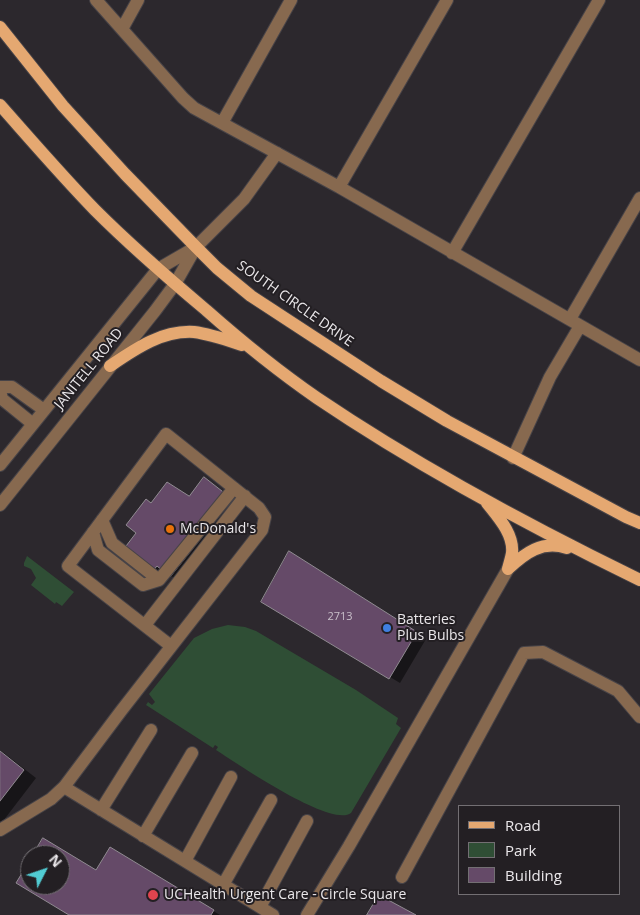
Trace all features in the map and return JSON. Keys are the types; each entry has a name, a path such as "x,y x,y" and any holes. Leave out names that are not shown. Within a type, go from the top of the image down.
{"main road":[{"name":"SOUTH CIRCLE DRIVE","path":"0,27 63,106 125,174 196,248 251,296 447,422 512,458 640,523"},
{"path":"0,105 45,157 96,210 175,284 251,348 316,397 372,434 484,499 586,554 640,580"},
{"path":"110,366 153,340 179,332 202,334 251,348"},
{"path":"484,499 500,519 511,542 512,553 508,569"},
{"path":"508,569 526,552 538,548 561,546 586,554"}],"street":[{"path":"96,0 194,108 339,187 640,360"},
{"path":"122,28 138,0"},
{"path":"222,122 292,0"},
{"path":"339,187 446,0"},
{"path":"452,253 599,0"},
{"name":"JANITELL ROAD","path":"0,505 155,311 175,284 196,248 244,199 277,154"},
{"path":"512,458 575,322 640,198"},
{"name":"JANITELL ROAD","path":"0,465 158,268 196,248"},
{"path":"33,424 2,399 0,389 12,387 44,410"},
{"path":"0,830 51,799 64,787 262,530 265,517 259,508 166,434 68,566 171,646"},
{"path":"93,532 98,550 144,585 159,580 234,488"},
{"path":"145,626 245,496"},
{"path":"102,520 112,543 159,580"},
{"path":"307,915 349,846 508,569"},
{"path":"402,877 524,653 543,652 618,691 640,717"},
{"path":"101,810 151,730"},
{"path":"143,836 192,753"},
{"path":"185,862 232,777"},
{"path":"64,787 273,915"},
{"path":"223,885 271,800"},
{"path":"260,908 307,821"}],"green space":[{"path":"27,556 74,592 62,606 56,602 55,604 31,585 36,578 31,569 24,566"},
{"path":"228,625 245,627 256,631 356,690 398,718 396,724 401,728 351,813 340,815 325,811 284,792 216,750 218,747 215,745 213,748 146,705 148,702 152,705 155,702 149,694 194,638 212,629"}],"building":[{"name":"McDonald's","path":"204,477 227,495 220,514 170,577 157,566 152,572 123,550 136,533 126,525 146,499 151,503 167,482 189,496"},
{"path":"289,551 417,632 389,679 261,602"},
{"path":"0,751 24,770 0,801"},
{"path":"43,838 55,845 39,845"},
{"path":"110,847 214,910 211,915 69,915 36,895 70,895 70,854 96,870"},
{"path":"20,876 20,885 16,883"},
{"path":"379,895 416,915 367,915"}],"place":[{"name":"McDonald's","path":"170,529"},
{"name":"Batteries Plus Bulbs","path":"387,628"},
{"name":"UCHealth Urgent Care - Circle Square","path":"153,895"}]}
